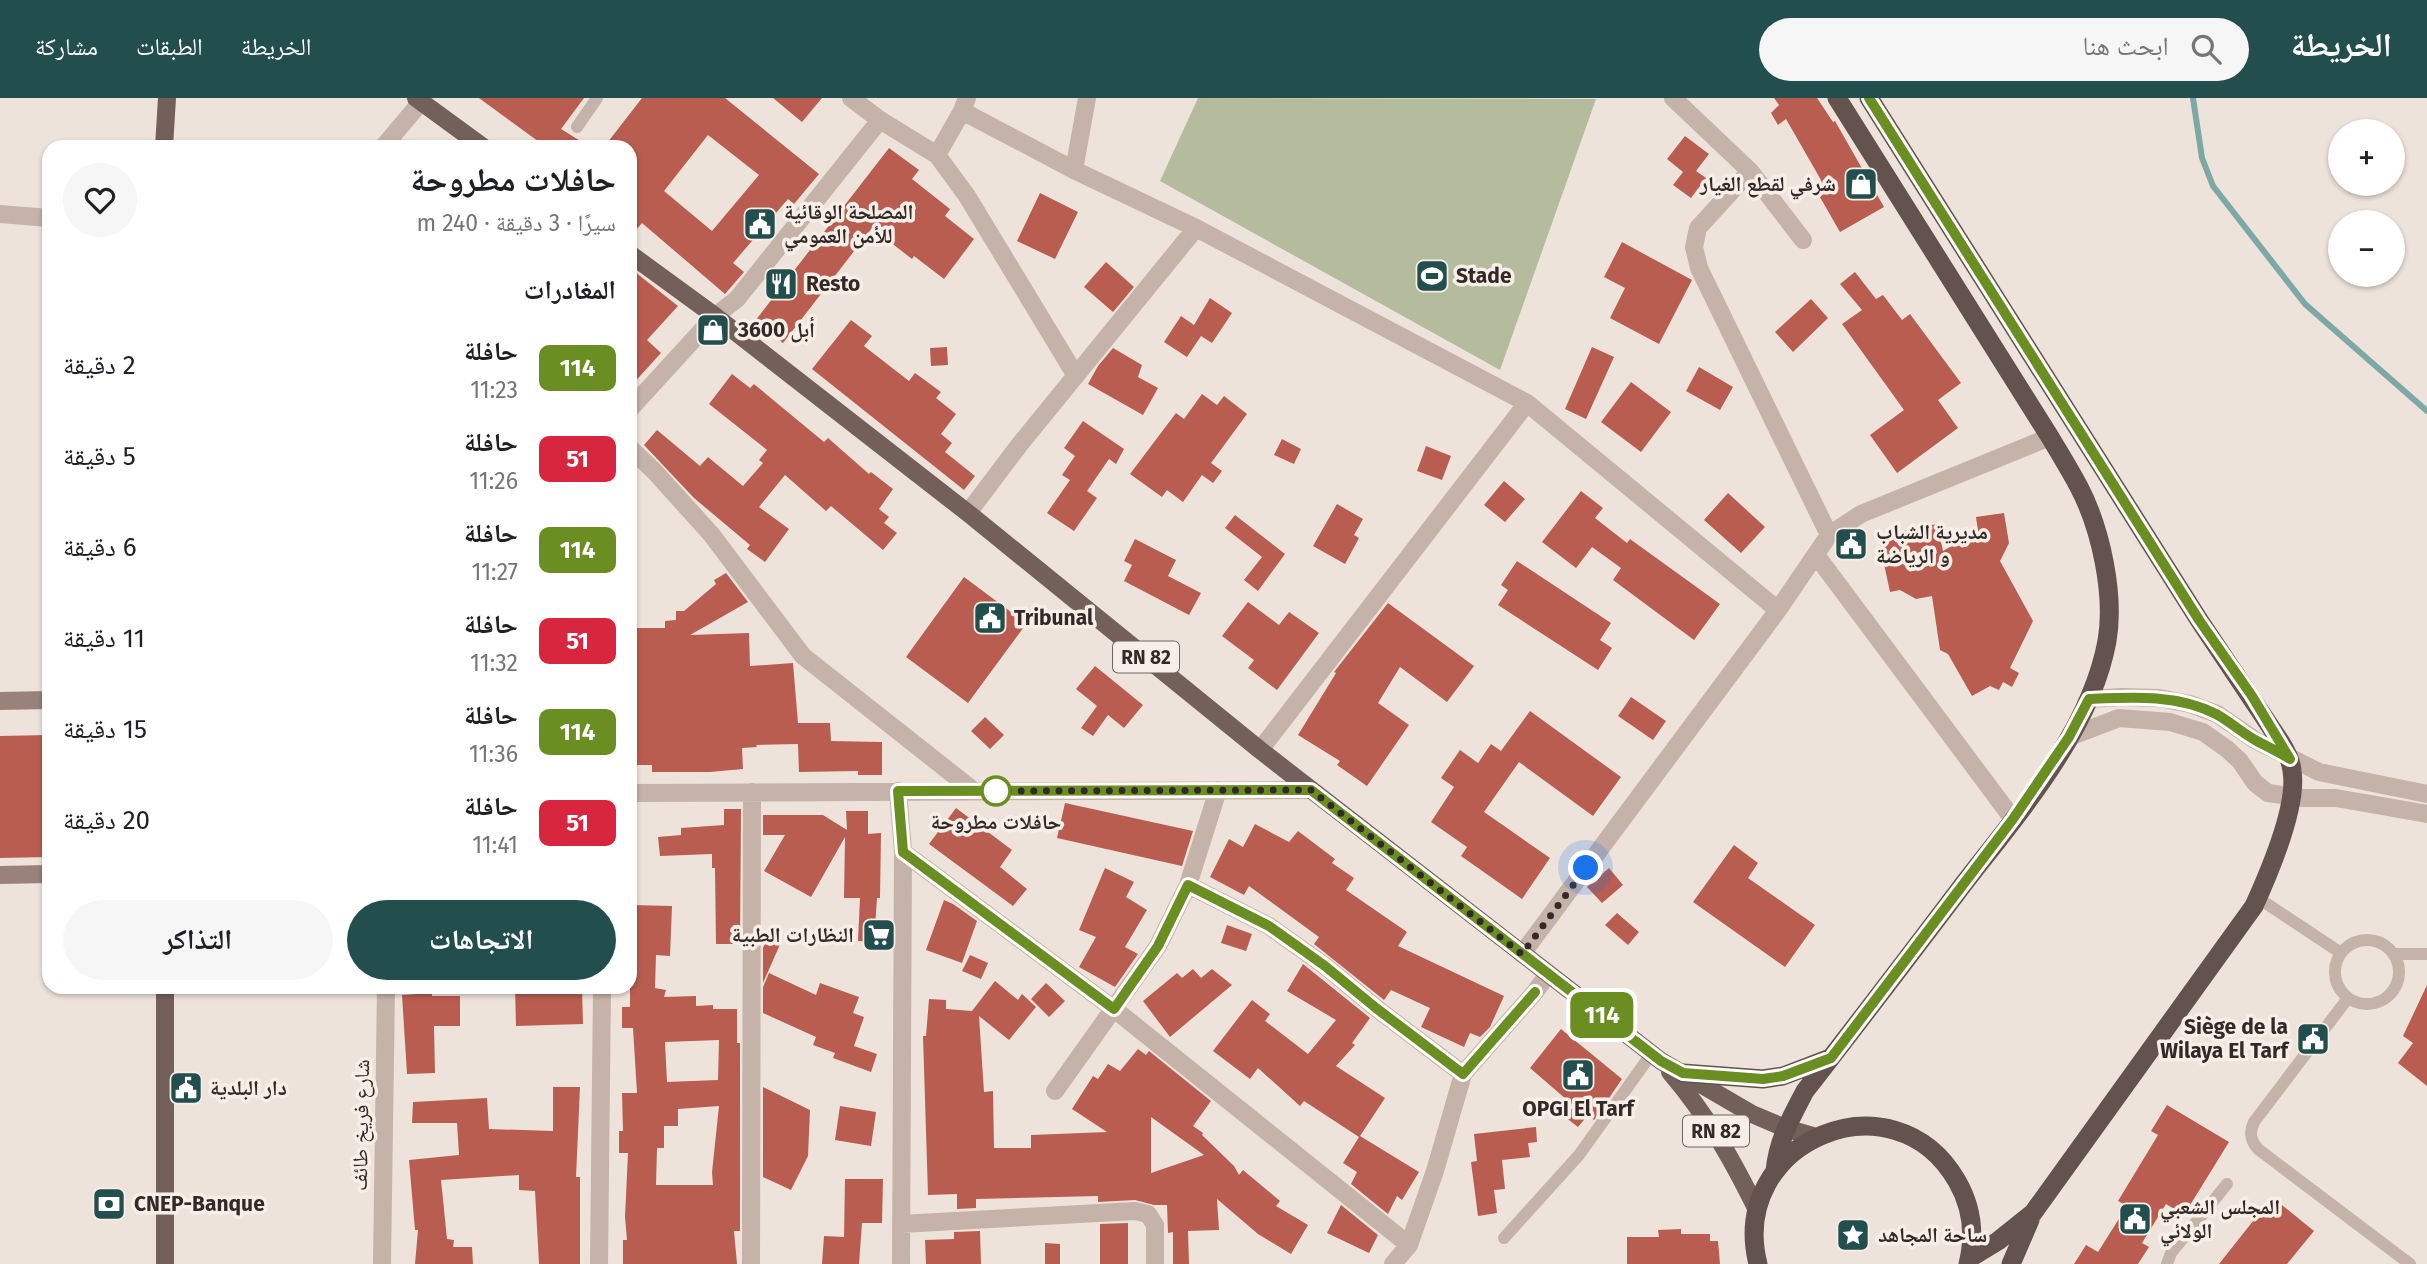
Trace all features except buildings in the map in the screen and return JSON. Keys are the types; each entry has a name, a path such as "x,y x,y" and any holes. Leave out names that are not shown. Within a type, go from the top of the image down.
{"highway":[{"path":"1775,1171 1785,1128 1805,1091 2013,819 2069,737 2089,699 2107,641 2109,591 2099,540 2080,489 1837,98"},
{"path":"1869,98 2199,620 2252,696 2290,759 2293,782 2274,861 2258,898 2033,1213 2011,1264"},
{"path":"1683,1073 1763,1079 1783,1076 1831,1058"},
{"path":"1758,1264 1754,1240 1757,1210 1767,1183 1793,1151 1816,1137 1849,1127 1884,1128 1908,1136 1930,1149 1943,1161 1962,1190 1971,1223 1969,1261"},
{"path":"1969,1261 2033,1213"}],"main road":[{"path":"164,140 167,98"},
{"path":"419,100 473,140"},
{"name":"RN 82","path":"637,259 715,316 968,513 1260,750 1656,1057 1721,1098 1785,1128 1816,1137"},
{"path":"0,701 42,700"},
{"path":"0,875 42,874"},
{"path":"165,994 165,1264"},
{"name":"RN 82","path":"1656,1057 1699,1106 1716,1132 1757,1210"}],"street":[{"path":"851,98 880,120 937,155 967,196 1076,376"},
{"path":"1074,170 1087,98"},
{"path":"1673,98 1749,171 1803,240"},
{"path":"388,140 419,100"},
{"path":"937,155 964,104 1074,170 1196,228 1527,403 1778,610"},
{"path":"637,401 715,316 737,299 880,120"},
{"path":"1749,171 1698,228 1694,247 1699,268 1829,535"},
{"path":"0,214 42,217"},
{"path":"968,513 1196,228"},
{"path":"1260,750 1527,403"},
{"path":"1522,954 1778,610 1829,535 1861,514 2050,437"},
{"path":"637,455 711,534 803,656 974,791"},
{"path":"1816,555 2013,819"},
{"path":"2089,699 2159,698 2190,704 2217,715 2255,740 2319,772 2427,794"},
{"path":"2069,737 2119,718 2170,722 2203,732 2240,761 2261,789 2275,795 2336,798 2427,814"},
{"path":"1055,1091 1158,946 1188,885 1218,790"},
{"path":"637,793 1311,790"},
{"path":"898,791 903,852 901,1264"},
{"path":"751,1264 752,792"},
{"path":"903,852 1114,1009 1409,1245"},
{"path":"1188,885 1269,926 1325,966 1463,1074"},
{"path":"1393,1264 1409,1245 1435,1171 1463,1074 1548,974"},
{"name":"شارع فريخ طائف","path":"382,1264 386,994"},
{"path":"599,1264 602,994"},
{"path":"901,1224 1135,1211 1148,1214 1156,1225 1156,1264"}],"lane":[{"path":"577,127 597,98"},
{"path":"2258,898 2341,953"},
{"path":"2367,940 2386,947 2393,954 2399,973 2393,992 2376,1003 2357,1003 2348,998 2336,982 2337,962 2348,946 2367,940"},
{"path":"2393,954 2427,954"},
{"path":"2348,998 2254,1122 2250,1137 2258,1149 2410,1264"},
{"path":"1504,1238 1579,1155 1656,1057"},
{"path":"2167,1264 2171,1253 2227,1184"}],"green space":[{"name":"Stade","path":"1198,98 1596,99 1500,370 1160,181"}],"waterway":[{"path":"2193,98 2202,158 2213,186 2305,304 2427,411"}],"bus line":[{"name":"114","path":"1535,992 1463,1074 1325,966 1269,926 1188,885 1158,946 1114,1009 903,852 898,791 1311,790 1661,1061 1683,1073 1763,1079 1783,1076 1831,1058 2013,819 2069,737 2089,699 2159,698 2190,704 2217,715 2290,759 1869,98"}],"place":[{"name":"شرفي لقطع الغيار","path":"1861,184"},
{"name":"المصلحة الوقائية للأمن العمومي","path":"760,224"},
{"name":"Stade","path":"1432,276"},
{"name":"Resto","path":"781,284"},
{"name":"أبل 3600","path":"713,330"},
{"name":"مديرية الشباب و الرياضة","path":"1851,544"},
{"name":"Tribunal","path":"990,618"},
{"name":"حافلات مطروحة","path":"996,791"},
{"name":"النظارات الطبية","path":"879,935"},
{"name":"Siège de la Wilaya El Tarf","path":"2313,1039"},
{"name":"OPGI El Tarf","path":"1578,1075"},
{"name":"دار البلدية","path":"186,1088"},
{"name":"CNEP-Banque","path":"109,1204"},
{"name":"المجلس الشعبي الولائي","path":"2135,1219"},
{"name":"ساحة المجاهد","path":"1853,1235"}],"route":[{"path":"996,791 1311,790 1522,954 1586,868"}]}
